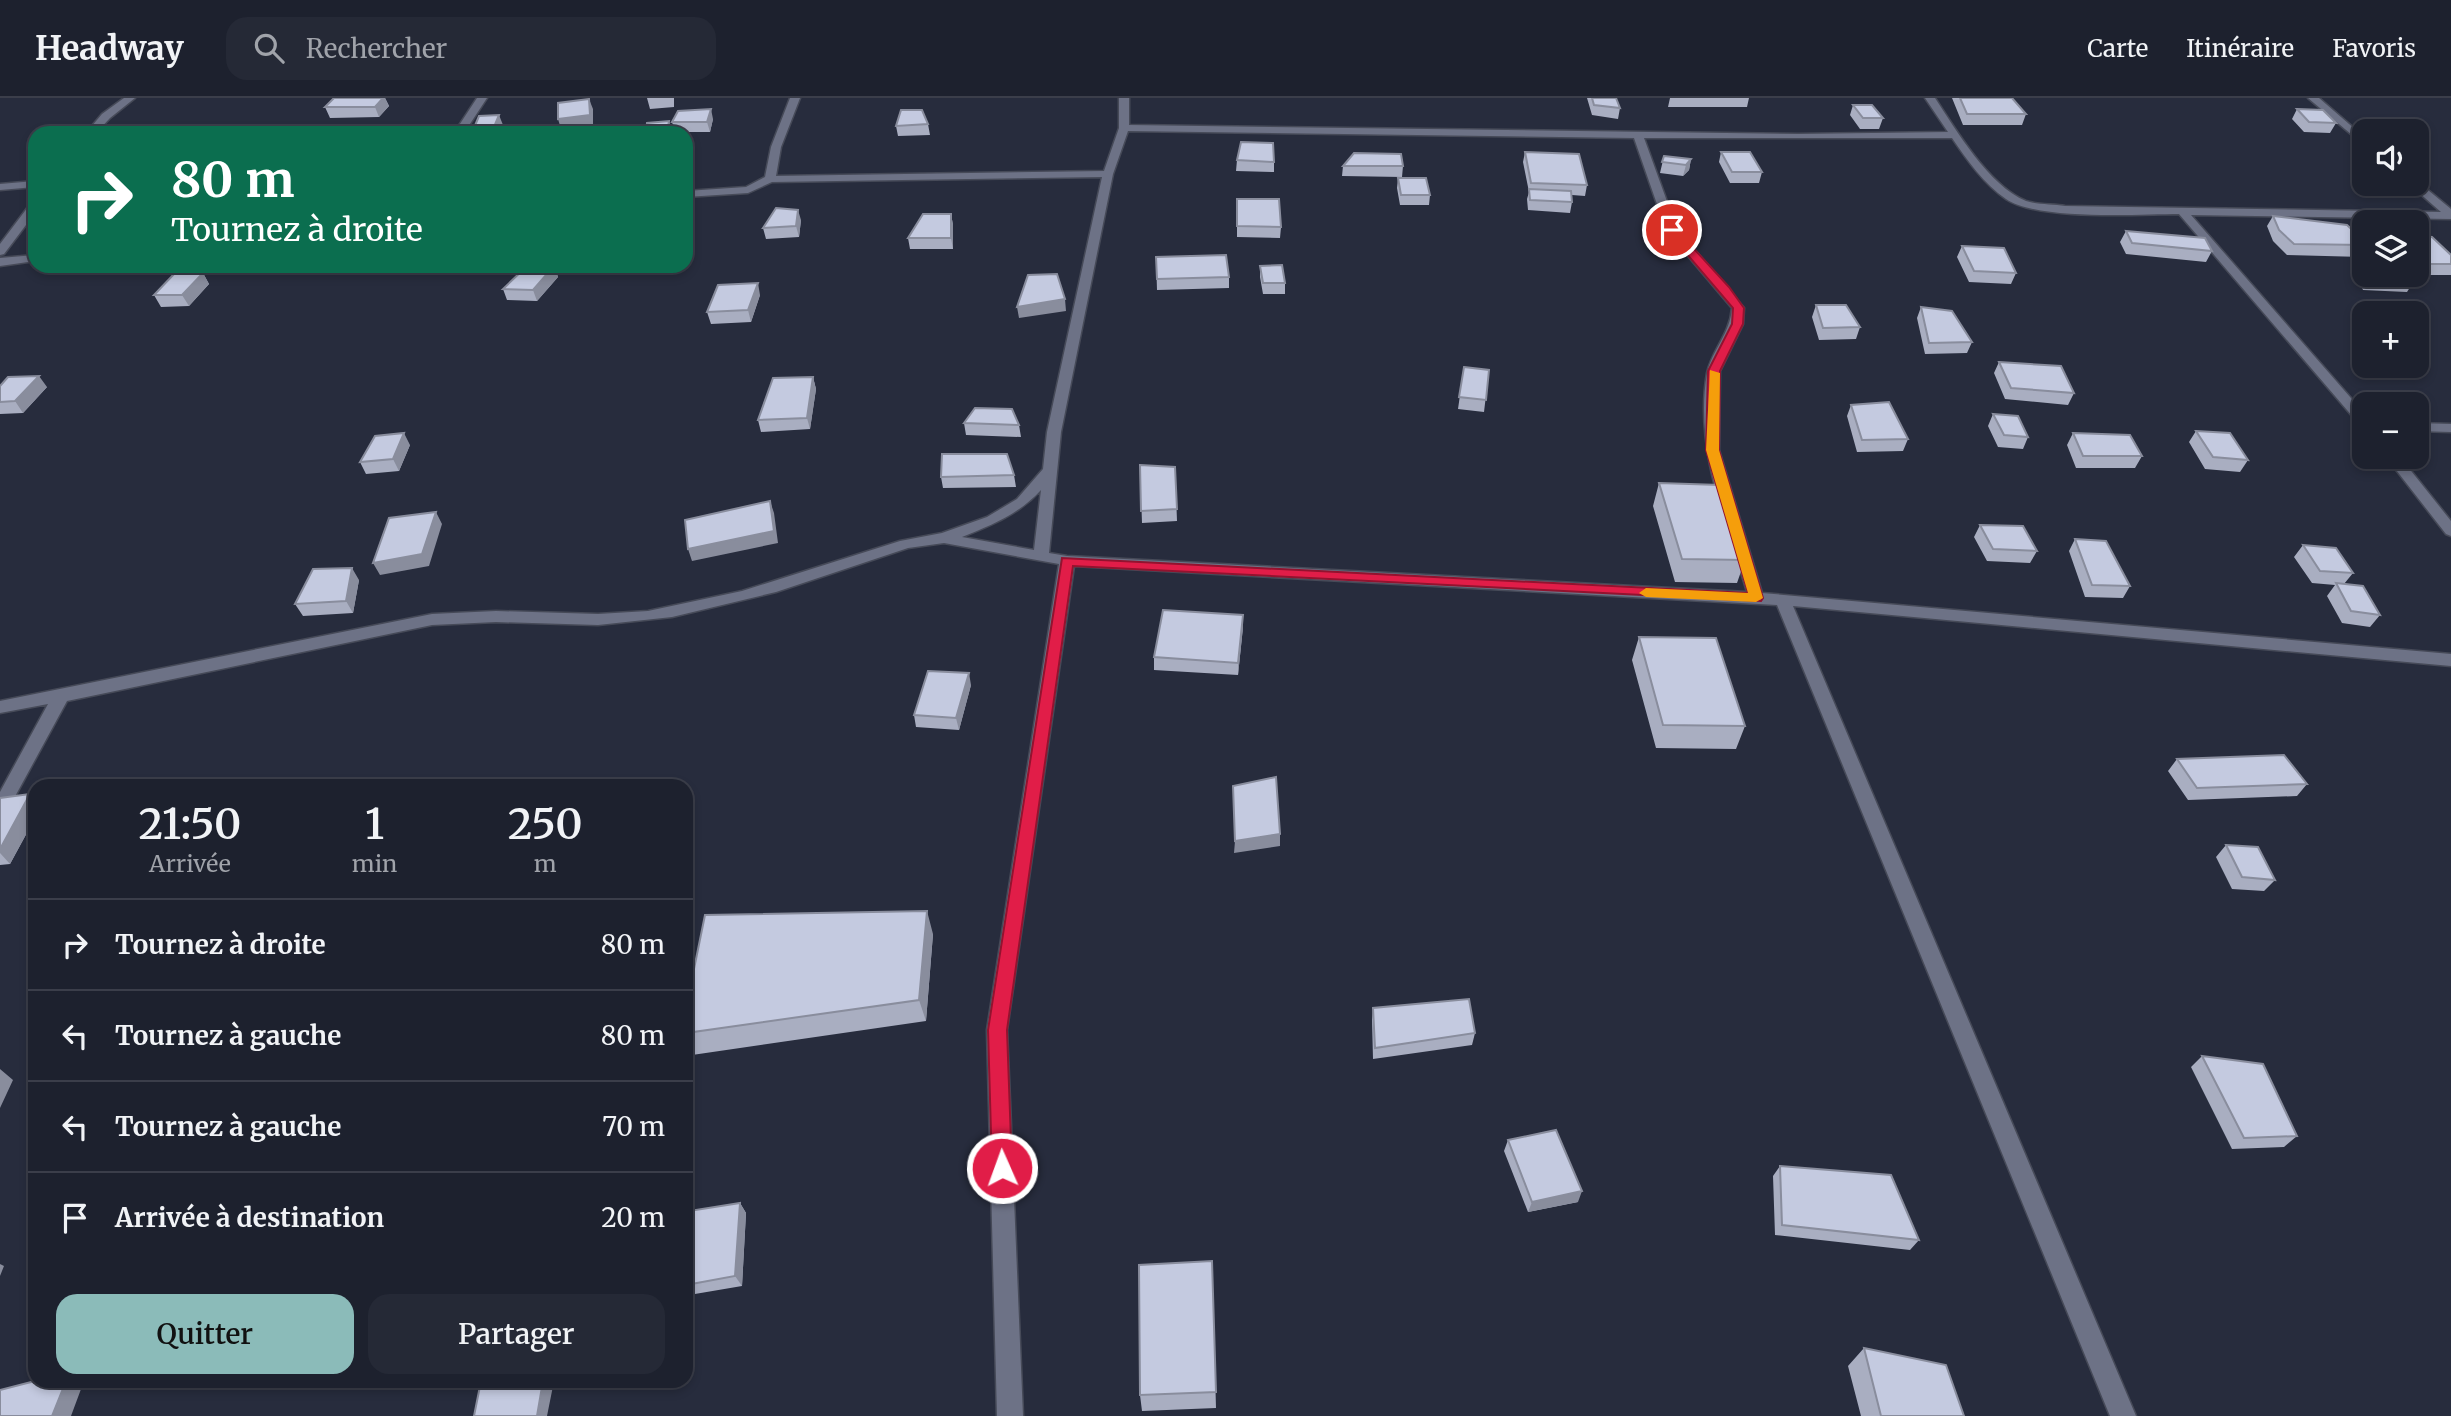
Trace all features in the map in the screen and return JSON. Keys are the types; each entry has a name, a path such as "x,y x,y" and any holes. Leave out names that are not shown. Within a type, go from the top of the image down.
{"street":[{"path":"97,126 130,98"},
{"path":"464,126 482,98"},
{"path":"769,179 776,147 795,98"},
{"path":"1930,98 1953,135 2001,189 2022,203 2065,209 2451,216"},
{"path":"2313,98 2352,132"},
{"path":"1041,554 1054,432 1108,174 1124,128 1125,99"},
{"path":"1124,128 1798,137 1953,135"},
{"path":"1637,133 1672,230 1725,289 1738,308 1737,324 1714,371 1712,450 1756,598"},
{"path":"693,194 738,191 757,187 769,179 1108,174"},
{"path":"0,187 28,185"},
{"path":"2428,196 2451,216"},
{"path":"2182,211 2352,407"},
{"path":"0,252 28,214"},
{"path":"0,262 28,259"},
{"path":"2429,428 2451,429"},
{"path":"0,707 61,697 264,653 446,618 570,620 646,617 714,603 841,566 909,542 944,538 992,520 1022,502 1051,469"},
{"path":"2402,469 2451,531"},
{"path":"944,538 1041,554 1067,561 1756,598 2451,660"},
{"path":"1010,1416 998,1030 1067,561"},
{"path":"1783,601 2123,1416"},
{"path":"0,808 61,697"}],"building":[{"path":"334,98 383,98 375,107 325,107"},
{"path":"1592,98 1616,98 1620,108 1594,105"},
{"path":"1960,98 2012,98 2026,114 1967,114"},
{"path":"589,99 590,115 558,119 558,103"},
{"path":"1853,105 1872,105 1883,118 1863,118"},
{"path":"711,109 707,122 672,122 678,111"},
{"path":"2297,109 2323,110 2336,123 2309,122"},
{"path":"901,110 922,110 928,124 896,126"},
{"path":"499,115 494,126 475,126 479,116"},
{"path":"669,121 668,126 647,126 647,123"},
{"path":"1241,142 1273,143 1274,162 1237,160"},
{"path":"1525,152 1579,154 1587,185 1531,183"},
{"path":"1721,152 1750,152 1762,172 1732,172"},
{"path":"1354,153 1401,154 1403,166 1343,166"},
{"path":"1664,156 1691,159 1686,165 1662,162"},
{"path":"1398,178 1426,178 1430,195 1401,195"},
{"path":"1529,189 1571,191 1572,202 1530,200"},
{"path":"1237,199 1279,199 1281,227 1237,226"},
{"path":"776,208 798,210 796,226 763,228"},
{"path":"923,214 951,214 951,238 908,238"},
{"path":"2273,216 2347,225 2352,230 2352,245 2294,244 2279,230"},
{"path":"2126,231 2205,238 2212,251 2132,243"},
{"path":"2429,237 2451,255 2451,264 2429,264"},
{"path":"1962,246 2004,248 2016,273 1974,271"},
{"path":"1226,255 1229,277 1157,279 1156,257"},
{"path":"1282,265 1285,283 1263,283 1260,266"},
{"path":"203,273 182,295 154,295 174,274"},
{"path":"520,273 548,273 533,290 503,289"},
{"path":"1057,274 1065,299 1017,307 1028,275"},
{"path":"758,283 748,310 707,312 718,285"},
{"path":"1816,305 1846,305 1860,327 1823,328"},
{"path":"1921,307 1952,311 1972,342 1929,343"},
{"path":"1999,362 2061,366 2074,393 2011,388"},
{"path":"1464,367 1489,370 1486,400 1459,397"},
{"path":"39,376 15,401 0,402 0,386 8,377"},
{"path":"813,377 807,418 758,420 773,378"},
{"path":"1889,402 1908,439 1862,440 1851,405"},
{"path":"975,408 1012,409 1019,425 964,423"},
{"path":"1993,414 2018,416 2028,437 2004,435"},
{"path":"2196,431 2230,433 2248,460 2213,457"},
{"path":"404,433 393,459 360,462 375,436"},
{"path":"2073,433 2130,435 2142,456 2083,456"},
{"path":"942,454 1007,454 1014,475 941,477"},
{"path":"1140,465 1175,467 1177,509 1141,511"},
{"path":"1659,483 1720,485 1745,560 1682,559"},
{"path":"770,501 774,531 688,549 685,520"},
{"path":"436,512 422,554 373,563 389,518"},
{"path":"1980,525 2023,526 2037,551 1993,549"},
{"path":"2075,539 2106,541 2130,586 2092,585"},
{"path":"2303,545 2336,548 2353,573 2320,571"},
{"path":"352,568 346,601 295,604 313,569"},
{"path":"2336,583 2363,586 2380,615 2351,611"},
{"path":"1163,610 1243,615 1238,663 1154,657"},
{"path":"1639,637 1716,638 1745,726 1663,725"},
{"path":"928,671 969,673 956,718 914,715"},
{"path":"2284,755 2307,784 2197,788 2177,759"},
{"path":"1276,777 1280,834 1235,841 1233,786"},
{"path":"28,794 0,849 0,798"},
{"path":"2226,845 2258,847 2275,880 2242,877"},
{"path":"927,911 919,1000 693,1032 693,974 705,915"},
{"path":"1469,999 1475,1033 1375,1048 1373,1008"},
{"path":"2202,1056 2263,1064 2297,1136 2244,1138"},
{"path":"1556,1130 1582,1191 1532,1202 1508,1140"},
{"path":"1780,1166 1891,1175 1919,1240 1782,1225"},
{"path":"740,1203 735,1276 693,1284 693,1210"},
{"path":"1212,1261 1216,1392 1140,1395 1139,1265"},
{"path":"1864,1348 1946,1365 1964,1416 1881,1416"},
{"path":"28,1383 28,1388 63,1388 52,1416 0,1416 0,1390"},
{"path":"480,1388 542,1388 537,1416 474,1416"}],"slow traffic":[{"path":"1646,593 1756,598 1712,450 1714,373"}],"route":[{"path":"1002,1168 998,1030 1067,561 1756,598 1712,450 1714,371 1737,324 1738,308 1725,289 1672,230"}]}
